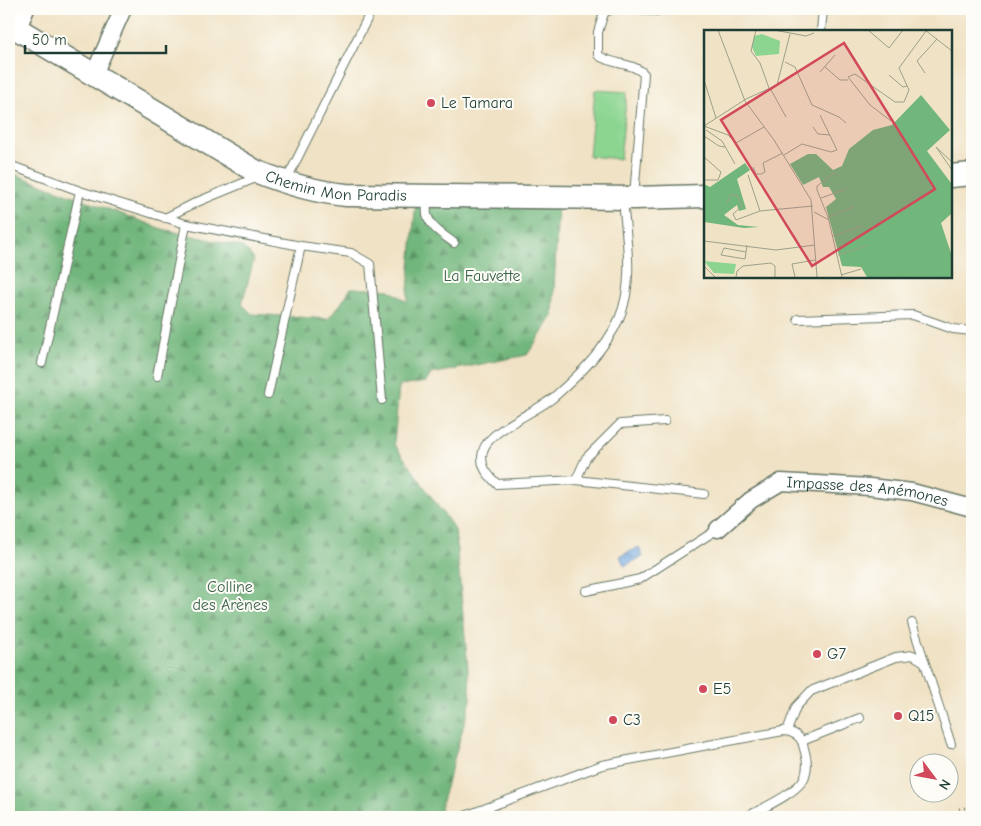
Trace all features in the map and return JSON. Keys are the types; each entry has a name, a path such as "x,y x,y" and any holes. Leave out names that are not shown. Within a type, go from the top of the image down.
{"street":[{"path":"94,74 123,9"},
{"name":"Chemin Mon Paradis","path":"18,20 94,74 255,171 285,183 323,193 346,195 704,196"},
{"path":"951,176 972,174"},
{"name":"Impasse des Anémones","path":"718,529 751,500 781,482 870,487 912,492 972,508"}],"lane":[{"path":"285,183 372,9"},
{"path":"612,9 604,13 598,32 598,55 605,60 640,69 644,74 628,197 628,283 620,318 600,351 552,398 492,436 483,451 484,470 497,484 576,480 704,494"},
{"path":"624,9 657,11"},
{"path":"821,30 823,9"},
{"path":"9,166 80,191 186,224 301,246 351,253 370,264 382,400"},
{"path":"165,218 197,202 253,179 255,171"},
{"path":"42,362 80,191"},
{"path":"422,195 427,200 427,214 432,225 454,243"},
{"path":"157,376 186,224"},
{"path":"268,395 301,246"},
{"path":"798,319 913,315 953,329 972,331"},
{"path":"576,480 586,458 620,424 665,421"},
{"path":"586,591 640,579 718,529"},
{"path":"912,623 951,744"},
{"path":"787,731 796,707 811,691 896,657 913,655 923,661"},
{"path":"802,742 860,718"},
{"path":"465,816 602,765 787,731 796,734 802,742 807,759 805,776 797,787 746,817"}],"path":[{"path":"959,809 972,807"}],"green space":[{"path":"595,90 627,92 620,159 589,156"},
{"name":"Colline des Arènes","path":"9,172 162,229 243,247 254,259 242,304 252,314 328,319 351,288 390,290 407,302 416,200 558,202 553,316 527,355 431,374 426,382 399,386 394,444 455,530 471,700 440,808 442,817 9,817"}],"water":[{"path":"639,547 643,557 624,566 620,556"}],"place":[{"name":"Le Tamara","path":"431,103"},
{"name":"G7","path":"817,654"},
{"name":"E5","path":"703,689"},
{"name":"Q15","path":"898,716"},
{"name":"C3","path":"613,720"}],"park label":[{"name":"La Fauvette","path":"482,276"}]}
